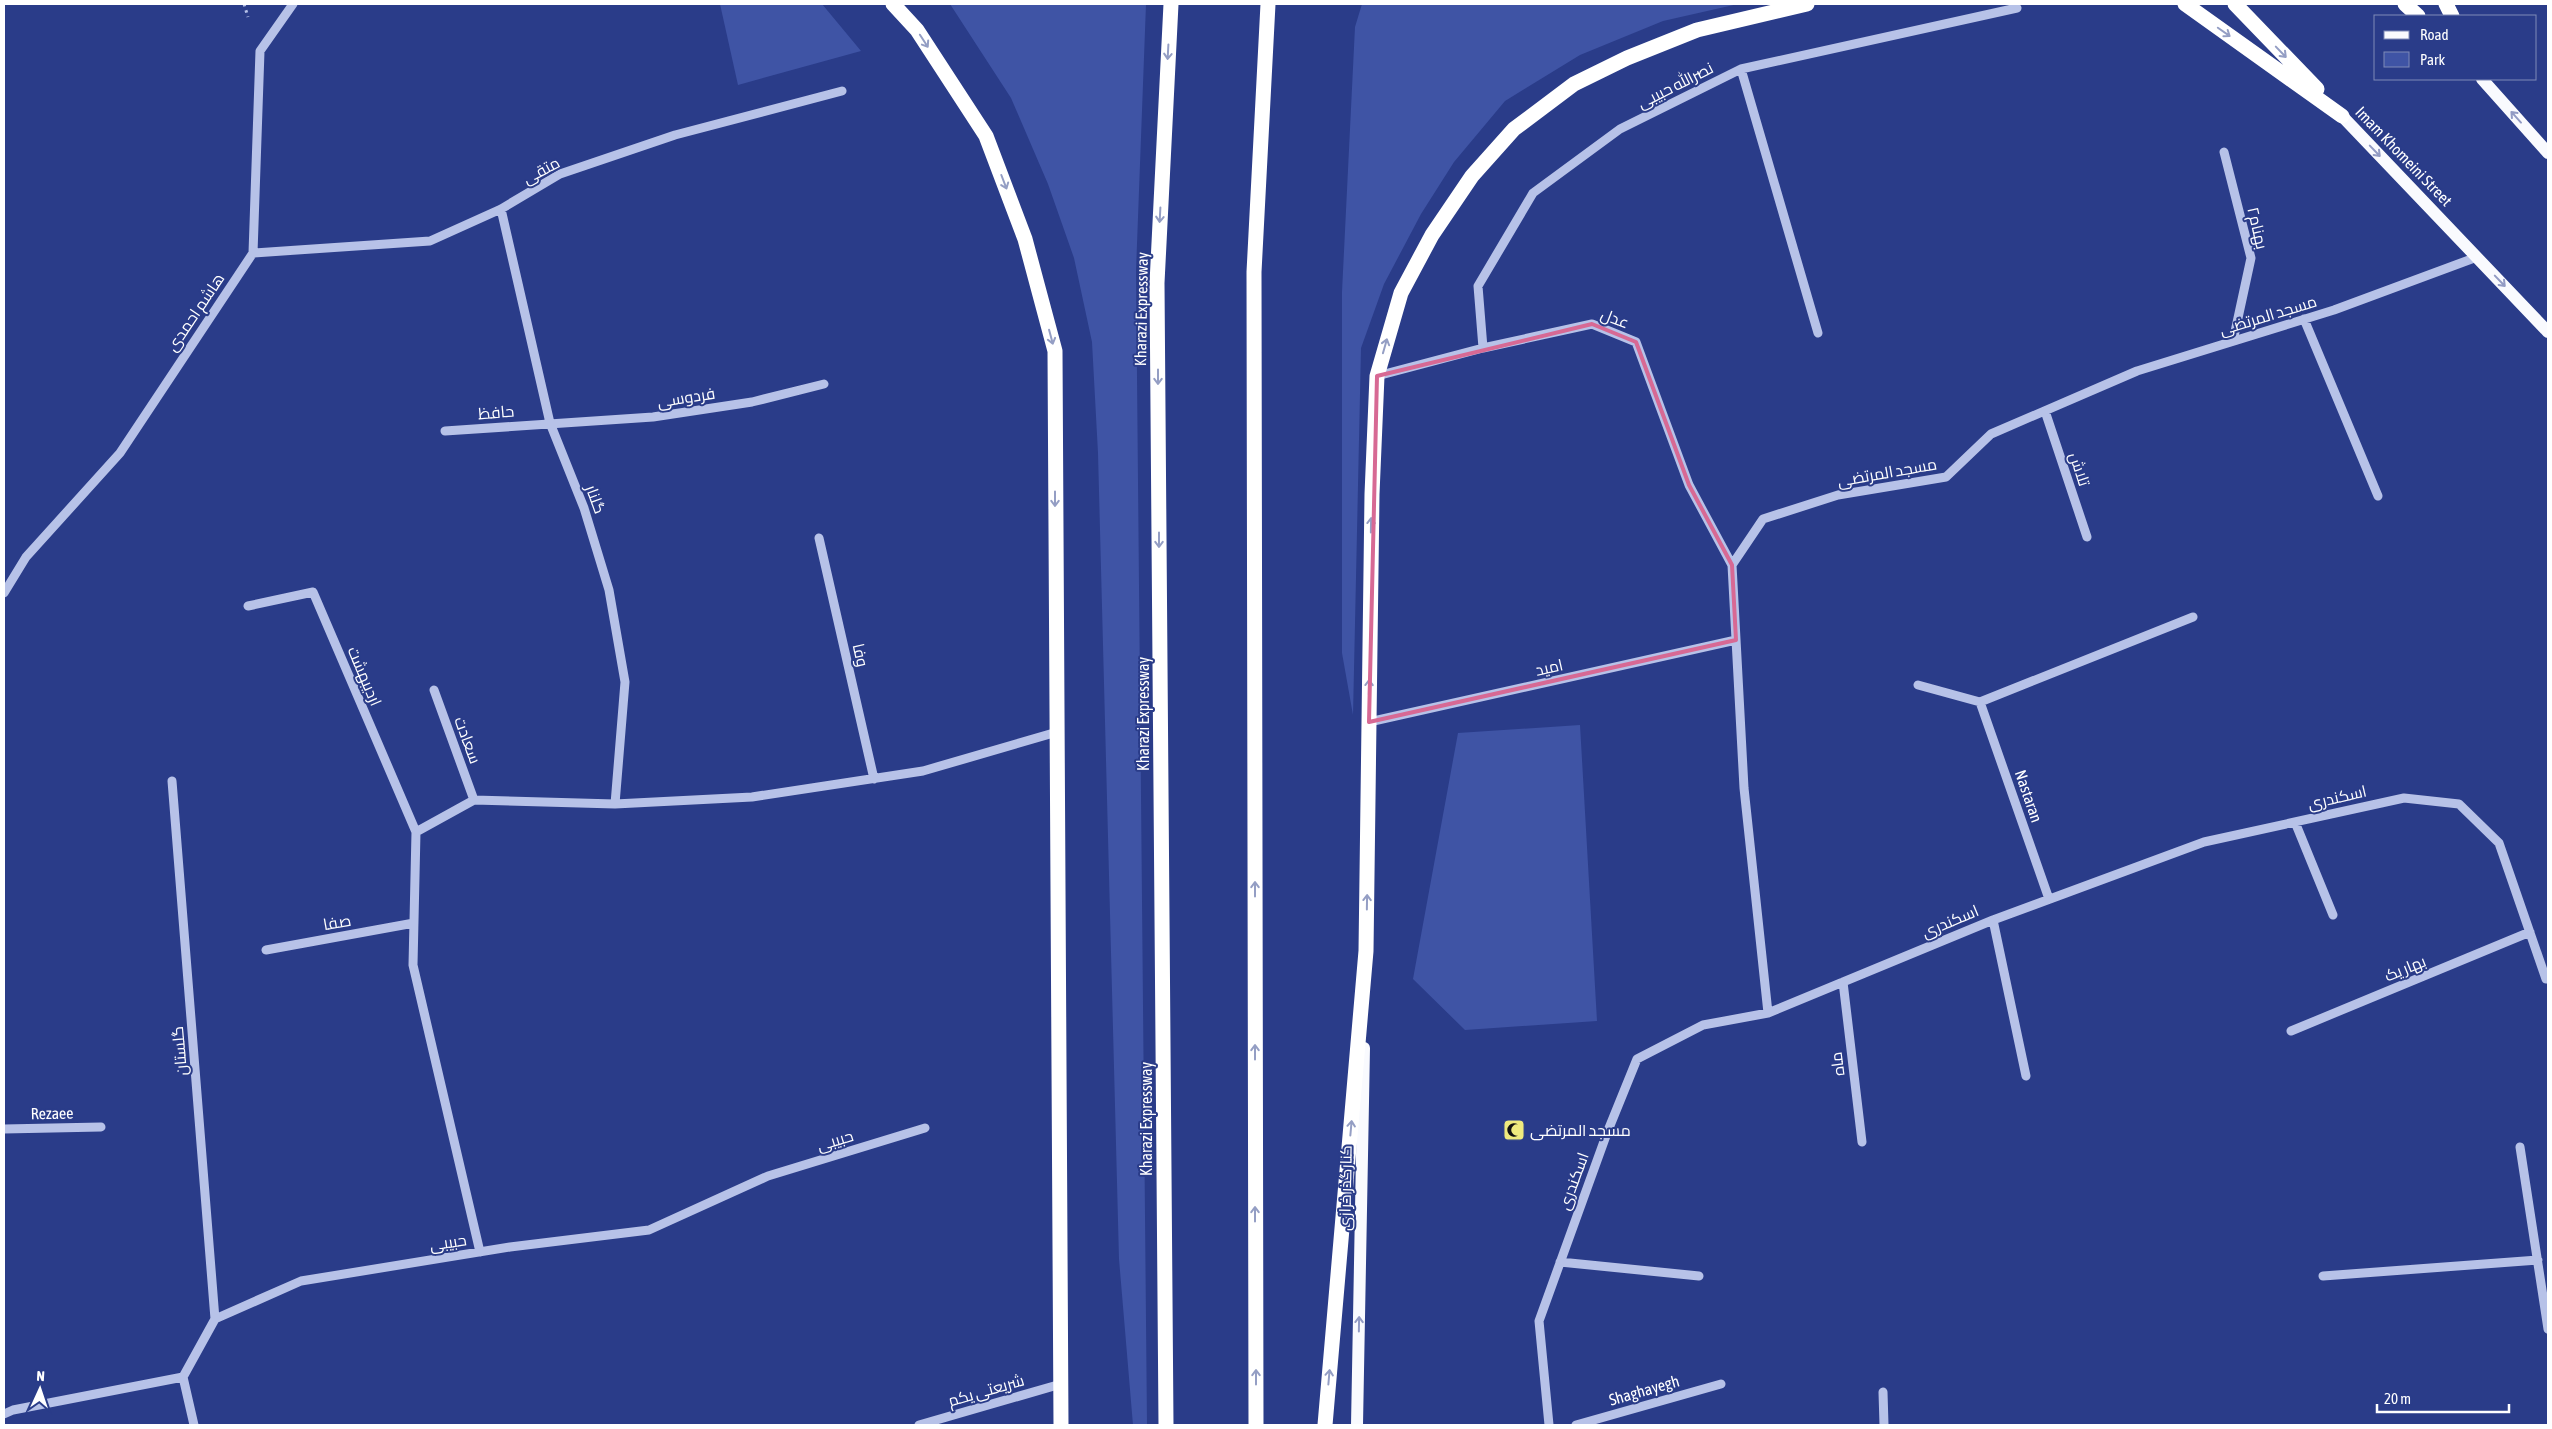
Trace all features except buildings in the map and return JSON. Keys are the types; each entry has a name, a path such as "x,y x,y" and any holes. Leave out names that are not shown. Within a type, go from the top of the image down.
{"highway":[{"path":"893,4 917,30 986,136 1025,239 1055,351 1061,1425"},
{"name":"Kharazi Expressway","path":"1166,1425 1157,283 1171,4"},
{"path":"1256,1425 1254,272 1268,4"},
{"path":"1325,1425 1366,951 1372,494 1377,376 1401,293 1432,235 1472,176 1514,129 1574,84 1627,58 1697,30 1807,4"},
{"path":"2185,4 2342,116"},
{"name":"Imam Khomeini Street","path":"2235,4 2342,116"},
{"path":"2405,4 2417,15"}],"main road":[{"path":"2483,80 2548,153"},
{"name":"Imam Khomeini Street","path":"2342,116 2548,332"},
{"name":"کنارگذر خرازی","path":"1357,1425 1366,951"}],"street":[{"path":"253,253 260,51 293,4"},
{"name":"نصرالله حبیبی","path":"1483,348 1478,286 1533,193 1620,129 1741,69 2017,8"},
{"path":"1741,69 1818,333"},
{"name":"متقی","path":"253,253 430,241 502,209 560,174 675,135 842,91"},
{"name":"بهنام۲","path":"2224,152 2251,258 2233,341"},
{"name":"گلنار","path":"502,209 550,423 584,508 609,590 625,682 615,804"},
{"name":"هاشم احمدی","path":"4,593 26,557 120,453 253,253"},
{"name":"مسجد المرتضی","path":"1732,564 1763,519 1838,495 1946,477 1991,434 2137,371 2304,319 2477,257"},
{"path":"2304,319 2378,496"},
{"name":"عدل","path":"1377,376 1483,348 1592,324 1636,342 1689,485 1732,564"},
{"name":"فردوسی","path":"550,423 653,417 752,402 824,384"},
{"name":"تلاش","path":"2045,411 2087,537"},
{"name":"حافظ","path":"444,431 550,423"},
{"name":"وفا","path":"819,538 874,779"},
{"path":"1732,564 1744,788 1768,1013"},
{"name":"اردیبهشت","path":"248,606 312,592 416,832"},
{"path":"1918,685 1980,702 2193,617"},
{"name":"امید","path":"1369,722 1736,640"},
{"name":"سعادت","path":"434,690 474,800"},
{"name":"Nastaran","path":"1980,702 2049,899"},
{"path":"480,1252 413,965 416,832 474,800 615,804 752,797 923,771 1057,732"},
{"name":"گلستان","path":"172,781 215,1319"},
{"name":"اسکندری","path":"1549,1425 1539,1321 1607,1133 1637,1059 1703,1025 1768,1013 1993,920 2204,842 2404,798 2458,804 2499,842 2546,979 2548,979"},
{"path":"2295,822 2333,915"},
{"path":"1993,920 2026,1076"},
{"name":"صفا","path":"266,950 414,923"},
{"name":"بهار یک","path":"2291,1031 2530,932"},
{"name":"ماه","path":"1843,982 1862,1142"},
{"name":"Rezaee","path":"4,1129 101,1127"},
{"name":"حبیبی","path":"215,1319 301,1282 480,1252 649,1230 768,1176 925,1128"},
{"path":"2520,1147 2548,1329"},
{"path":"2323,1276 2538,1260"},
{"path":"1560,1262 1700,1276"},
{"path":"194,1425 183,1377 215,1319"},
{"path":"4,1414 13,1410 183,1377"},
{"name":"شریعتی یکم","path":"919,1425 1061,1384"},
{"name":"Shaghayegh","path":"1576,1425 1721,1384"},
{"path":"1883,1392 1884,1425"}],"highlighted area":[{"path":"1592,324 1636,342 1689,485 1732,565 1736,640 1369,722 1377,376"}],"green space":[{"path":"720,4 822,4 861,51 738,85"},
{"path":"950,4 1146,4 1136,271 1147,1425 1133,1425 1119,1259 1098,453 1092,342 1074,258 1048,184 1011,98"},
{"path":"1362,4 1738,4 1663,21 1580,55 1505,101 1454,162 1421,214 1384,284 1361,348 1353,715 1342,653 1342,292 1355,27"},
{"path":"1580,725 1597,1021 1465,1030 1413,979 1458,733"}],"place":[{"name":"مسجد المرتضی","path":"1514,1130"}]}
